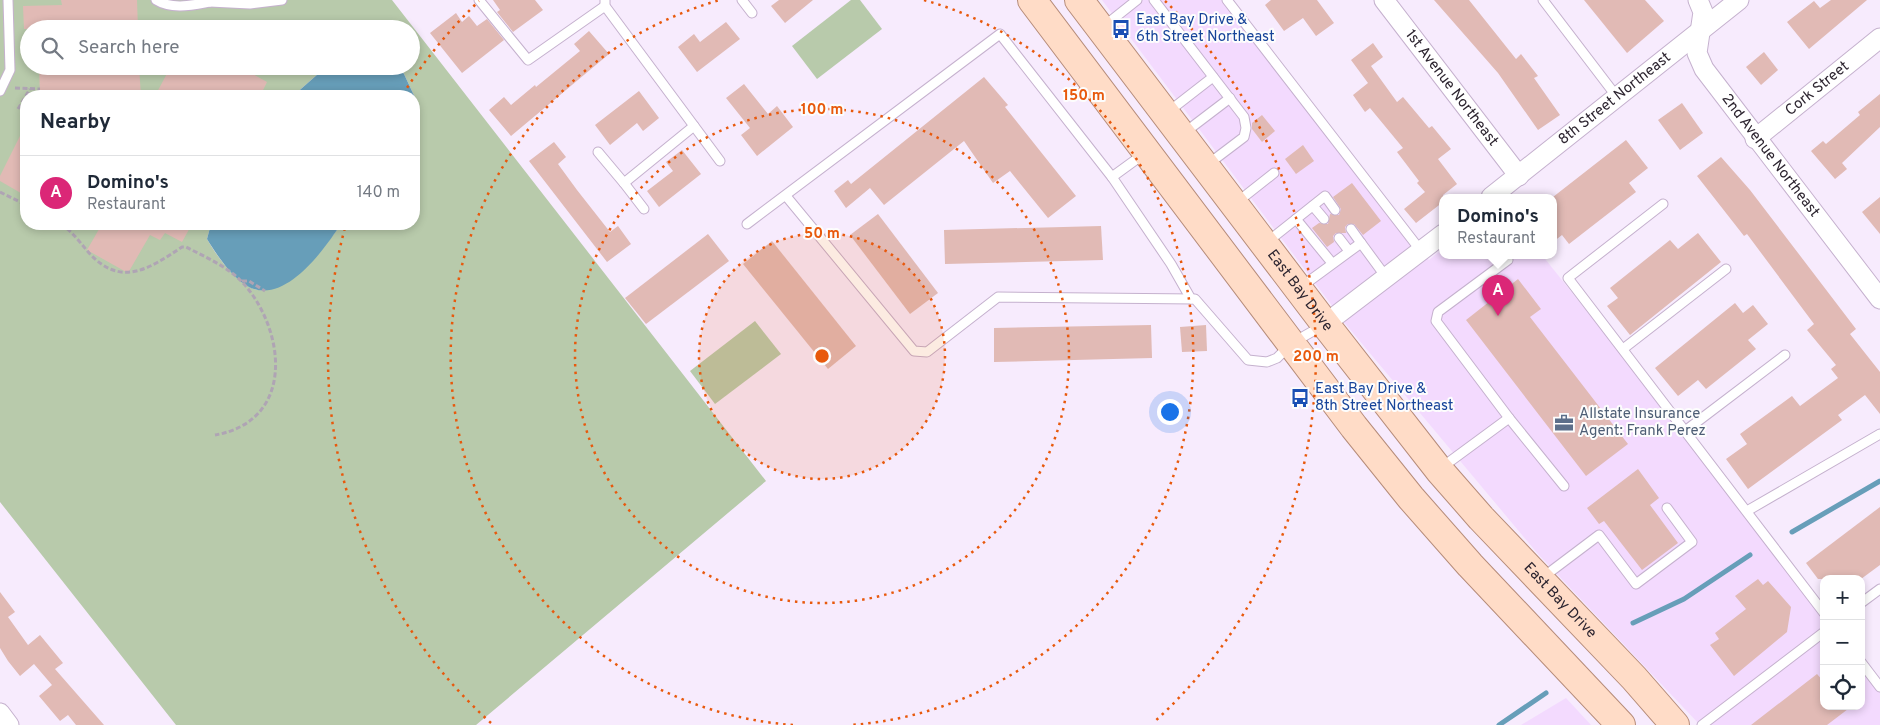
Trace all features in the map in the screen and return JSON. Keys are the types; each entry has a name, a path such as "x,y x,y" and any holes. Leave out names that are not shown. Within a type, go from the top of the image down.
{"main road":[{"path":"1032,0 1411,498 1470,564 1621,725"},
{"name":"East Bay Drive","path":"1079,0 1298,289 1439,470 1481,518 1634,678 1675,725"}],"street":[{"name":"1st Avenue Northeast","path":"1384,0 1519,176"},
{"name":"2nd Avenue Northeast","path":"1698,0 1703,12 1697,53 1704,69 1755,139 1879,294"},
{"name":"8th Street Northeast","path":"1495,194 1739,0"},
{"name":"Cork Street","path":"1755,139 1880,38"},
{"path":"1325,324 1439,237"},
{"path":"0,713 9,725"}],"lane":[{"path":"0,91 10,70 5,57 8,0"},
{"path":"156,0 172,6 211,1 250,4 282,0"},
{"path":"479,0 528,60 605,3 720,161"},
{"path":"742,0 752,13"},
{"path":"1100,29 1137,0"},
{"path":"1154,0 1244,117 1246,128 1244,137 1205,166"},
{"path":"1227,0 1420,251"},
{"path":"1543,0 1617,97"},
{"path":"747,224 1000,34 1112,177 1171,264 1191,299"},
{"path":"1165,114 1214,77"},
{"path":"1182,135 1230,98"},
{"path":"624,183 694,126"},
{"path":"1112,177 1147,151"},
{"path":"598,152 644,209"},
{"path":"1234,205 1274,173"},
{"path":"786,196 914,350 928,352 998,298 1195,299 1248,360 1267,362 1277,358 1292,344 1325,324"},
{"path":"1264,244 1325,196 1336,210"},
{"path":"1663,204 1568,278 1820,608"},
{"path":"1313,206 1324,219"},
{"path":"1296,219 1332,263"},
{"path":"1351,229 1386,277"},
{"path":"1339,238 1349,251"},
{"path":"1298,289 1361,243"},
{"path":"1508,260 1438,312 1436,321 1509,418 1564,486"},
{"path":"1623,349 1726,269"},
{"path":"1685,431 1784,355"},
{"path":"1439,470 1509,418"},
{"path":"1747,511 1880,434"},
{"path":"1540,580 1599,535 1636,584 1692,542 1667,508"},
{"path":"1865,600 1880,589"},
{"path":"1702,725 1820,635"},
{"path":"1863,665 1880,687"}],"path":[{"path":"15,88 40,88"},
{"path":"0,192 20,202"},
{"path":"69,230 93,257 115,272 136,273 182,247 186,247 228,270 242,282 263,316 272,340 276,352 276,380 271,397 252,418 230,432 215,435"},
{"path":"242,282 249,281 265,291"}],"shaded area":[{"path":"1102,0 1233,0 1416,244 1333,307"},
{"path":"1439,251 1439,259 1545,259 1820,604 1820,710 1865,710 1865,662 1880,680 1880,725 1700,725 1538,554 1343,321 1426,257 1429,260"},
{"path":"1566,698 1591,725 1521,725"}],"green space":[{"path":"0,0 392,0 408,20 20,20 20,75 317,75 300,90 20,90 20,230 209,230 207,239 227,268 247,286 266,290 279,286 304,268 336,230 420,230 420,90 411,90 404,75 420,75 420,36 766,481 476,725 176,725 0,502"},
{"path":"851,0 860,0 882,29 817,79 792,46"},
{"path":"755,321 781,354 715,404 690,371"}],"water":[{"path":"317,75 404,75 411,90 300,90"},
{"path":"209,230 337,230 305,270 293,280 280,287 267,290 254,289 240,281 227,268 207,239"}],"building":[{"path":"61,0 137,0 138,20 24,20 23,6 62,5"},
{"path":"493,0 535,0 543,10 513,32 497,12 500,10"},
{"path":"779,0 813,0 785,23 771,6"},
{"path":"1271,0 1317,0 1334,23 1316,36 1303,18 1284,31 1265,5"},
{"path":"1434,0 1469,0 1516,59 1521,54 1538,76 1534,78 1560,115 1538,130 1498,73"},
{"path":"1584,0 1645,0 1664,21 1627,53"},
{"path":"1831,0 1867,0 1809,49 1787,22 1814,1 1820,8"},
{"path":"456,13 462,22 469,16 477,26 487,19 504,40 462,73 430,33"},
{"path":"726,22 740,39 697,72 678,47 694,34 700,42"},
{"path":"589,31 609,54 511,136 489,110 504,97 511,105 535,85 536,87 580,51 574,44"},
{"path":"1373,43 1383,57 1371,66 1397,102 1403,97 1429,128 1432,126 1451,149 1438,159 1457,184 1444,194 1439,194 1439,205 1416,223 1404,209 1425,192 1397,152 1403,148 1370,108 1365,112 1353,95 1368,83 1351,60"},
{"path":"1764,52 1778,70 1761,85 1746,67"},
{"path":"39,75 140,75 141,90 40,90"},
{"path":"166,75 255,75 267,82 263,90 158,90"},
{"path":"984,77 1008,105 1005,107 1076,196 1048,218 1010,171 993,183 964,141 884,205 870,188 846,208 834,191 848,180 851,184"},
{"path":"744,84 768,114 777,106 793,127 757,156 741,135 750,128 726,98"},
{"path":"639,91 659,118 643,131 637,123 610,145 595,125"},
{"path":"1880,94 1880,127 1842,163 1847,169 1835,179 1811,151 1823,141 1826,144 1860,115 1858,112"},
{"path":"1682,103 1703,133 1680,150 1658,120"},
{"path":"1262,115 1275,131 1262,142 1252,129 1252,123"},
{"path":"20,136 20,193 0,181 0,176"},
{"path":"1626,140 1648,168 1629,183 1636,192 1569,244 1562,235 1557,239 1557,194"},
{"path":"554,142 566,157 558,164 577,190 610,232 618,226 631,244 607,262 529,161"},
{"path":"1303,145 1314,161 1296,174 1285,159"},
{"path":"682,150 701,174 659,207 647,191 673,171 666,162"},
{"path":"1721,157 1750,190 1856,329 1850,334 1880,372 1880,414 1865,395 1838,415 1842,420 1748,489 1726,459 1747,444 1740,434 1792,396 1800,406 1838,378 1831,369 1836,365 1807,330 1814,324 1747,234 1744,236 1697,176"},
{"path":"1352,183 1381,221 1363,235 1354,224 1348,224 1345,227 1346,233 1336,233 1333,236 1334,242 1327,247 1312,228 1319,223 1328,224 1330,214 1339,215 1341,209 1333,197"},
{"path":"1880,197 1880,234 1862,212"},
{"path":"878,214 938,293 910,314 850,235"},
{"path":"1101,226 1103,260 945,264 944,230"},
{"path":"99,230 189,230 182,242 165,233 160,240 150,235 128,273 87,250"},
{"path":"1698,233 1721,262 1630,335 1607,306 1618,298 1610,288 1670,240 1678,249"},
{"path":"708,234 729,261 646,324 625,298"},
{"path":"772,241 856,346 828,369 743,264"},
{"path":"1518,279 1541,309 1530,317 1628,444 1586,476 1466,320"},
{"path":"1735,303 1743,313 1753,305 1768,324 1748,340 1756,349 1706,389 1698,380 1678,396 1655,368"},
{"path":"1151,325 1152,358 994,362 994,328"},
{"path":"1206,325 1207,351 1182,352 1180,327"},
{"path":"1638,469 1659,498 1650,505 1678,543 1642,570 1604,521 1599,524 1587,508"},
{"path":"1880,507 1880,565 1865,576 1820,575 1820,579 1818,579 1806,563"},
{"path":"1758,579 1763,585 1768,581 1791,607 1787,632 1734,676 1710,645 1719,639 1715,633 1746,609 1735,596"},
{"path":"0,592 15,612 8,617 28,645 40,635 63,663 55,669 104,725 76,725 68,715 60,721 39,696 52,685 34,664 20,676 8,661 0,648"},
{"path":"1817,674 1820,677 1820,710 1847,710 1827,725 1751,725"}],"waterway":[{"path":"1792,532 1880,481"},
{"path":"1633,623 1684,599 1750,555"},
{"path":"1499,725 1546,693"}],"place":[{"name":"East Bay Drive & 6th Street Northeast","path":"1121,29"},
{"name":"Domino's","path":"1498,316"},
{"name":"East Bay Drive & 8th Street Northeast","path":"1300,398"},
{"name":"Allstate Insurance Agent: Frank Perez","path":"1564,423"}]}
